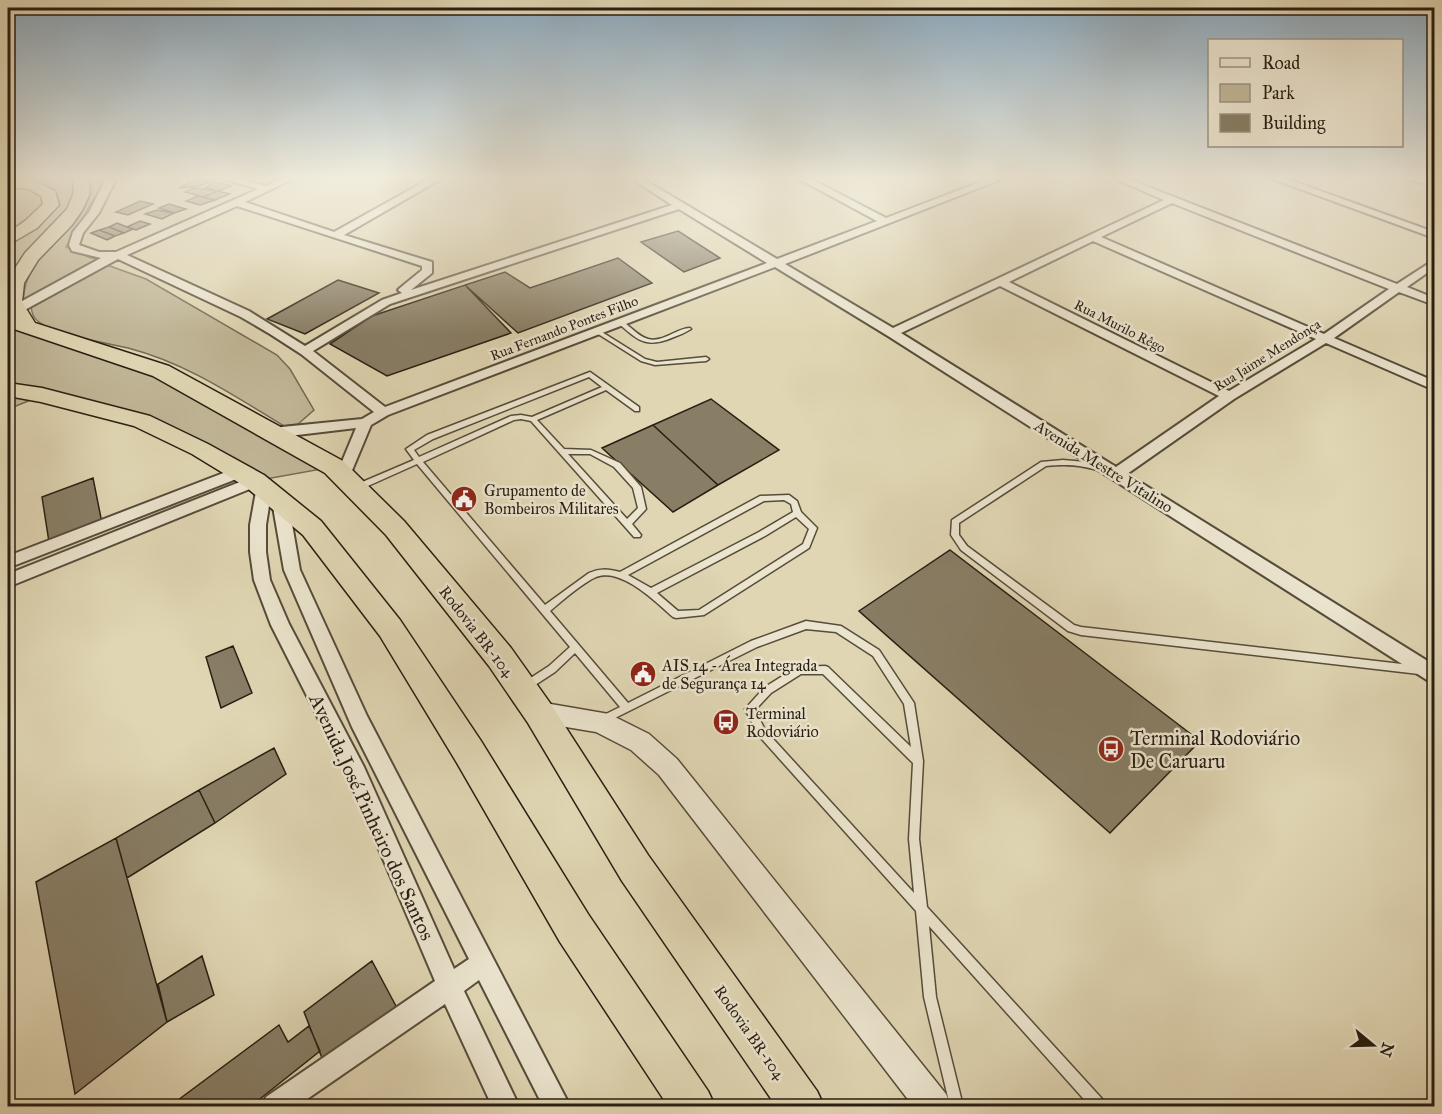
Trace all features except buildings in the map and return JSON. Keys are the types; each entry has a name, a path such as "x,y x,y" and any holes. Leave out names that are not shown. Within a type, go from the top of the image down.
{"highway":[{"path":"8,240 21,231"},
{"path":"12,315 15,282 36,251 57,231"},
{"name":"Rodovia BR-104","path":"12,315 28,328 161,371 334,467 395,528 500,657 635,868 802,1107"},
{"path":"8,390 42,395 141,421 167,433 260,486 312,528 390,628 469,752 574,928 693,1107"},
{"path":"8,405 122,416"}],"street":[{"path":"79,231 74,245 76,249 99,255 119,255 244,314 305,351 384,412"},
{"path":"12,315 79,273 174,231"},
{"path":"305,351 386,302 428,271 428,264 319,231"},
{"path":"334,236 343,231"},
{"path":"386,302 603,231"},
{"name":"Avenida Mestre Vitalino","path":"720,231 892,333 1433,673"},
{"name":"Rua Fernando Pontes Filho","path":"364,423 384,412 863,231"},
{"path":"892,333 1105,231"},
{"path":"1252,231 1434,302"},
{"path":"1092,237 1434,386"},
{"name":"Rua Jaime Mendonça","path":"1116,474 1229,396 1326,338 1434,263"},
{"name":"Rua Murilo Rêgo","path":"999,281 1229,396"},
{"path":"272,433 364,423 349,482"},
{"path":"8,562 260,486"},
{"path":"8,581 260,486"},
{"name":"Avenida José Pinheiro dos Santos","path":"260,486 292,570 359,721 557,1107"},
{"name":"Avenida José Pinheiro dos Santos","path":"260,486 258,552 262,580 280,625 357,774 449,986 506,1107"},
{"path":"530,701 600,722 640,742 668,767 934,1107"},
{"path":"275,1107 483,963"}],"lane":[{"path":"620,322 643,342 654,344 688,329"},
{"path":"597,331 643,360 657,364 706,359"},
{"path":"627,708 410,449 430,437 590,374 637,409"},
{"path":"349,482 418,461 513,418 533,419 607,387"},
{"path":"533,419 637,534"},
{"path":"561,451 591,452 617,465 637,487 642,509 627,524"},
{"path":"1116,474 1086,464 1063,462 1044,464 955,522 955,535 964,548 1071,628 1081,631 1433,673"},
{"path":"544,610 597,573 621,575 651,592 676,615 701,613 806,546 813,528 797,513 794,503 786,497 763,498 621,575"},
{"path":"651,592 797,513"},
{"path":"600,722 754,644 806,625 838,628 876,653 909,703 918,761 914,839 930,997 956,1107"},
{"path":"530,701 552,669 575,648"},
{"path":"918,761 825,670 800,670 768,690 750,709 762,733 1099,1107"}],"green space":[{"path":"8,231 53,231 15,282 28,327 161,371 333,467 255,481 176,437 38,397 16,406 8,405"},
{"path":"66,231 75,231 66,247 91,258 103,259 79,269 23,301 29,275 50,247"},
{"path":"107,265 146,279 277,355 290,369 314,410 298,424 284,426 209,381 170,362 128,348 58,331 35,319 31,307"}],"place":[{"name":"Grupamento de Bombeiros Militares","path":"464,499"},
{"name":"AIS 14 - Área Integrada de Segurança 14","path":"643,674"},
{"name":"Terminal Rodoviário","path":"726,722"},
{"name":"Terminal Rodoviário De Caruaru","path":"1111,749"}]}
